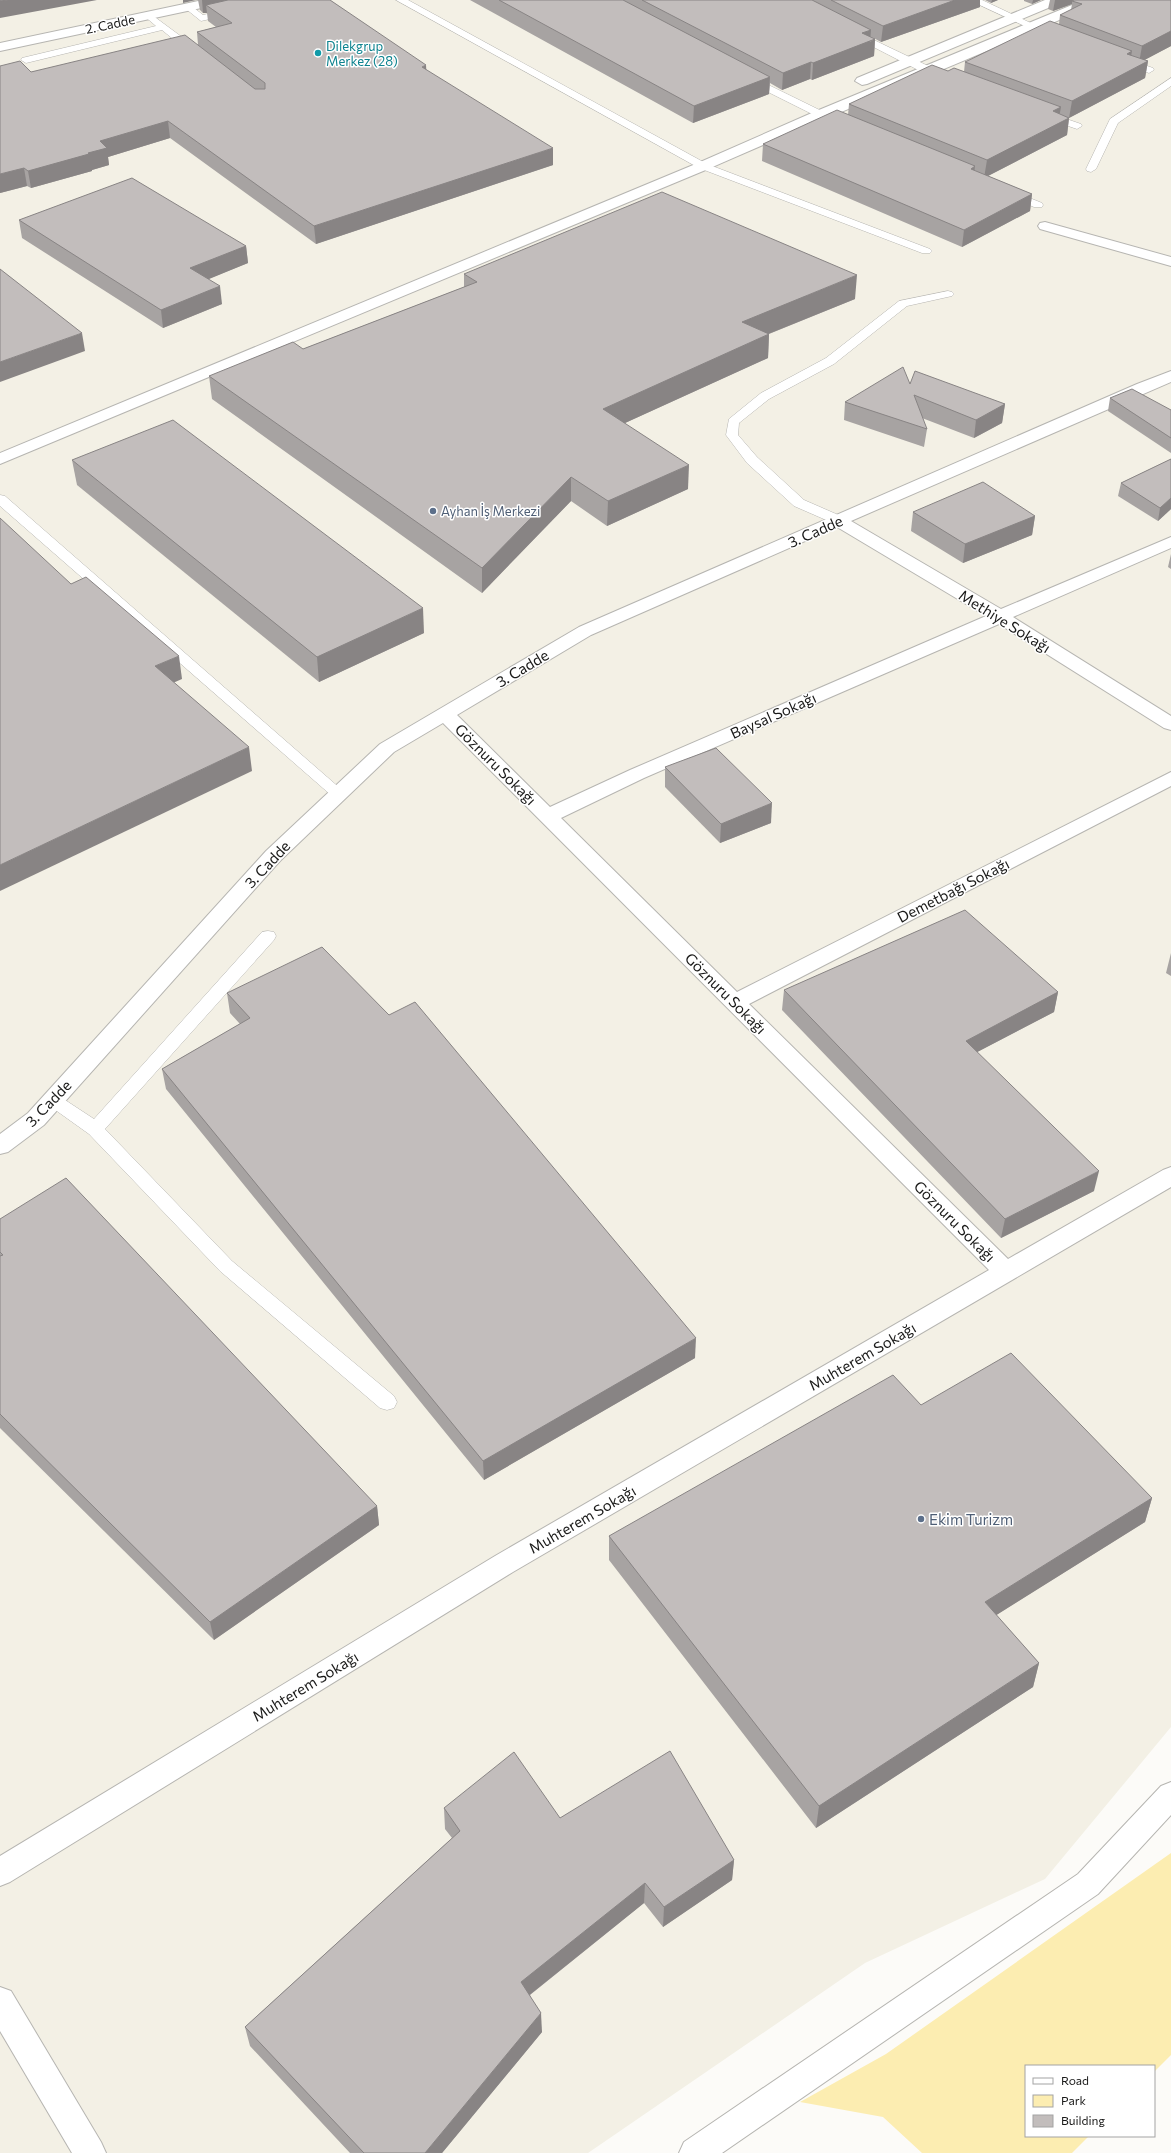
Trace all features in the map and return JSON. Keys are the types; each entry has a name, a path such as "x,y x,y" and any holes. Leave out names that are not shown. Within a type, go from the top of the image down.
{"street":[{"name":"2. Cadde","path":"0,47 220,0"},
{"path":"852,85 1056,0"},
{"path":"0,459 703,159 819,115 928,71 1033,28 1094,0"},
{"path":"787,113 816,100"},
{"path":"372,288 689,158 703,159"},
{"path":"1046,226 1171,262"},
{"name":"3. Cadde","path":"0,1146 36,1119 273,856 337,793 387,748 585,631 1171,376"},
{"path":"0,444 122,392"},
{"name":"Methiye Sokağı","path":"838,520 998,616 1171,724"},
{"name":"Baysal Sokağı","path":"548,816 637,774 1171,542"},
{"name":"Göznuru Sokağı","path":"445,714 1006,1272"},
{"name":"Demetbağı Sokağı","path":"736,1002 1171,778"},
{"name":"Muhterem Sokağı","path":"0,1872 504,1564 1171,1176"},
{"path":"695,2153 1088,1884 1171,1795"},
{"path":"0,2002 90,2153"}],"lane":[{"path":"401,0 689,158"},
{"path":"974,0 1033,28 1055,35"},
{"path":"189,7 201,18 237,10"},
{"path":"148,15 201,56"},
{"path":"26,60 164,27"},
{"path":"848,31 928,71 950,79"},
{"path":"1113,56 1149,70"},
{"path":"738,73 819,115 841,124"},
{"path":"1091,169 1114,121 1171,81"},
{"path":"1040,113 1077,126"},
{"path":"703,159 926,251"},
{"path":"1001,190 1038,205"},
{"path":"838,520 799,503 752,460 732,435 733,422 765,396 830,361 903,303 948,294"},
{"path":"0,499 337,793"},
{"path":"95,1128 268,936"},
{"path":"53,1100 95,1128 226,1266 387,1402"}],"shaded area":[{"path":"0,0 1171,0 1171,1727 1045,1879 865,1963 588,2153 0,2153"}],"green space":[{"path":"1171,1853 1171,2055 1155,2071 1155,2065 1025,2065 1025,2137 1088,2137 1072,2153 922,2153 883,2117 800,2102 886,2054"}],"building":[{"path":"228,0 330,0 426,65 422,67 553,148 314,226 168,121 100,141 107,148 88,153 89,154 28,171 24,168 0,174 0,66 20,61 31,72 185,35 255,89 265,89 265,83 197,32 232,23 206,5"},
{"path":"499,0 623,0 770,77 694,106"},
{"path":"642,0 812,0 871,30 862,33 875,39 783,73"},
{"path":"831,0 955,0 883,26"},
{"path":"1171,0 1171,31 1142,46 1060,15 1082,4 1072,1"},
{"path":"1050,21 1132,51 1127,54 1148,61 1072,101 965,62"},
{"path":"932,65 948,71 954,68 1061,107 1053,111 1069,118 987,160 849,104"},
{"path":"837,110 975,166 971,169 1032,194 964,230 763,144"},
{"path":"132,178 246,246 190,268 220,286 161,310 19,220"},
{"path":"662,192 857,275 742,322 769,334 603,409 689,465 608,501 571,477 482,568 209,376 293,342 303,349 477,282 464,274"},
{"path":"0,269 82,333 0,362"},
{"path":"903,367 910,384 915,371 1005,404 976,420 914,395 927,429 845,402"},
{"path":"1132,389 1171,410 1171,438 1110,398"},
{"path":"173,420 423,608 317,657 72,460"},
{"path":"1171,459 1171,498 1160,508 1121,483"},
{"path":"983,482 1035,516 965,544 913,512"},
{"path":"0,518 71,584 86,577 179,656 155,666 249,747 0,865"},
{"path":"716,748 772,803 721,824 665,767"},
{"path":"965,910 1058,992 966,1041 1099,1171 1005,1219 784,990"},
{"path":"322,947 389,1015 415,1002 696,1338 483,1461 162,1069 250,1018 227,993"},
{"path":"66,1178 377,1506 210,1622 0,1414 0,1256 3,1255 0,1252 0,1219"},
{"path":"1011,1353 1152,1498 985,1602 1039,1663 819,1806 609,1536 893,1375 921,1405"},
{"path":"670,1751 734,1860 664,1907 645,1883 521,1982 541,2013 425,2153 364,2153 245,2027 460,1831 444,1808 514,1752 560,1818"}],"place":[{"name":"Dilekgrup Merkez (28)","path":"318,53"},
{"name":"Ayhan İş Merkezi","path":"433,511"},
{"name":"Ekim Turizm","path":"921,1519"}]}
